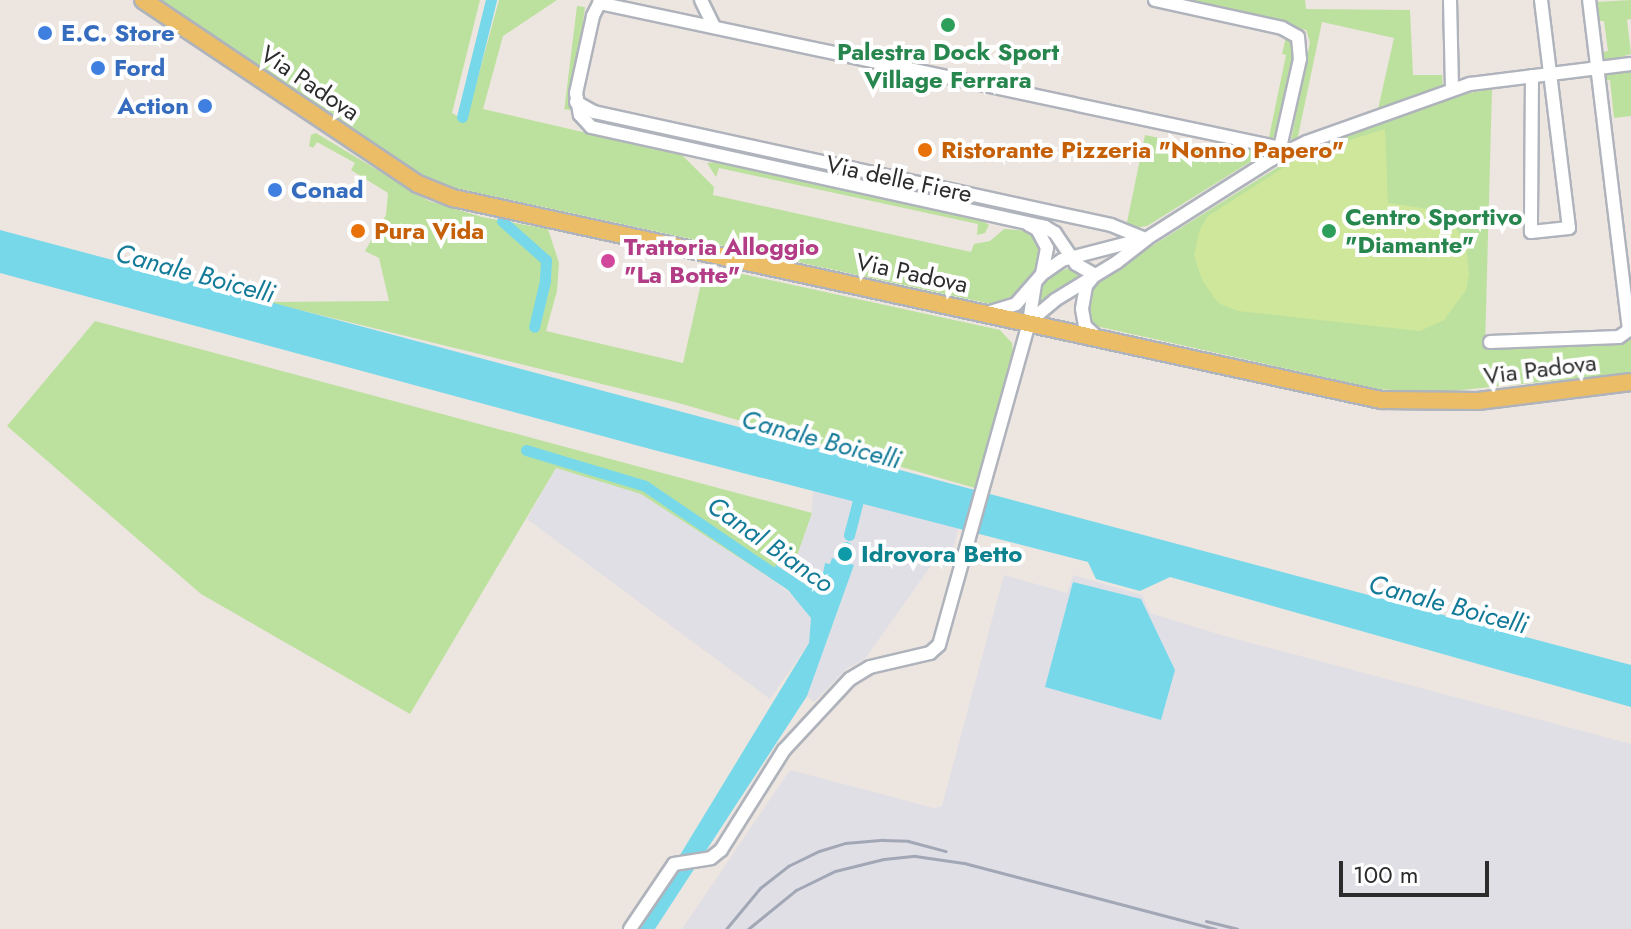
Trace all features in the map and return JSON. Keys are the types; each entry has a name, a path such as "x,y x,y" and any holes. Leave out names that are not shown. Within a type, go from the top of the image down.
{"main road":[{"name":"Via Padova","path":"143,0 418,184 437,193 1398,402 1478,401 1631,382"}],"street":[{"path":"701,0 714,27"},
{"path":"1155,0 1282,28 1298,37 1300,59 1285,149"},
{"path":"1450,0 1452,89"},
{"path":"1532,76 1531,232 1569,228 1541,0"},
{"path":"1589,0 1626,250"},
{"path":"576,102 600,1 1285,149"},
{"path":"1029,322 1043,308 1285,149 1452,89 1631,64"},
{"name":"Via delle Fiere","path":"576,102 594,112 1094,222 1146,239"},
{"name":"Via delle Fiere","path":"576,102 583,120 591,127 1027,223 1055,233 1076,264 1101,272"},
{"path":"700,153 704,137"},
{"path":"1094,222 1108,232 1114,245 1113,261 1086,286 1082,309 1085,326 1097,337"},
{"path":"630,929 674,864 711,858 721,850 784,750 850,679 870,667 936,650 967,549 1047,248 1037,229 1027,223"},
{"path":"986,313 1016,304 1038,278 1072,257 1146,239"},
{"name":"Via Padova","path":"1490,342 1626,335 1630,327 1626,250"}],"shaded area":[{"path":"556,468 641,494 757,567 801,603 811,618 809,643 770,699 527,519"},
{"path":"813,489 959,527 948,567 933,563 864,660 847,668 814,702 807,696 852,571 832,559 830,565 825,563 821,588 814,594 792,570 812,513"},
{"path":"1004,575 1067,593 1073,575 1142,595 1150,613 1221,635 1631,744 1631,929 682,929 790,770 934,808 942,806"}],"green space":[{"path":"153,0 480,0 452,113 466,121 499,0 557,0 503,36 483,109 682,155 714,187 713,195 971,252 974,244 990,241 1004,229 1030,231 1041,247 1040,264 1018,294 991,304 419,180"},
{"path":"1181,0 1305,0 1306,9 1410,10 1413,75 1442,75 1443,87 1378,109 1394,38 1322,22 1297,141 1294,142 1291,140 1310,42 1306,30"},
{"path":"1631,0 1631,19 1627,20 1631,54 1601,63 1600,53 1608,51 1604,21 1598,21 1596,2"},
{"path":"577,6 585,7 572,110 564,109"},
{"path":"1286,37 1295,48 1276,135 1268,142 1286,55 1282,54"},
{"path":"1621,70 1622,73 1631,72 1631,116 1614,118 1610,80 1603,81 1602,72"},
{"path":"1492,89 1485,347 1631,340 1631,373 1432,393 1378,389 1091,325 1085,313 1086,294 1096,281 1302,152 1447,97"},
{"name":"Centro Sportivo \"Diamante\"","path":"1385,129 1388,203 1429,209 1442,215 1453,223 1466,245 1469,274 1466,290 1444,320 1420,331 1238,311 1218,303 1202,280 1194,255 1200,229 1208,216 1303,155"},
{"path":"316,133 429,201 482,217 548,229 559,263 557,291 546,331 683,363 705,266 1000,330 1012,343 1013,353 975,488 675,402 267,302 389,301 379,258 365,251 386,215 388,193 351,170 355,163 317,142 313,148 309,146 311,135"},
{"path":"1145,135 1240,155 1242,146 1260,152 1258,157 1147,226 1126,227"},
{"path":"717,162 978,218 989,225 985,233 977,235 978,224 719,168 716,177 707,163"},
{"path":"1072,267 1086,276 1036,306 1037,288 1047,276"},
{"path":"95,321 812,513 792,570 779,561 769,577 641,494 556,468 410,714 201,594 7,426"}],"water":[{"path":"0,230 1631,665 1631,707 1170,577 1140,591 1096,579 1088,562 654,450 0,273"},
{"path":"832,558 854,565 807,696 655,929 635,929 809,643 811,618 788,590 769,577 776,565 819,593 825,563 830,564"},
{"path":"1073,582 1141,599 1175,670 1161,720 1045,687"}],"waterway":[{"name":"Canal Bianco","path":"462,117 491,0"},
{"name":"Canal Bianco","path":"502,221 546,260 545,281 534,327"},
{"name":"Canal Bianco","path":"526,450 645,486 782,579"},
{"path":"849,535 861,489"},
{"path":"839,573 846,547"}],"railway":[{"path":"726,929 760,888 788,866 819,851 845,843 883,840 908,841 946,851"},
{"path":"748,929 796,890 835,871 884,859 915,856 964,863 1216,929"},
{"path":"1206,921 1237,929"}],"place":[{"name":"Palestra Dock Sport Village Ferrara","path":"948,25"},
{"name":"E.C. Store","path":"45,33"},
{"name":"Ford","path":"98,68"},
{"name":"Action","path":"205,106"},
{"name":"Ristorante Pizzeria \"Nonno Papero\"","path":"925,150"},
{"name":"Conad","path":"275,190"},
{"name":"Pura Vida","path":"358,231"},
{"name":"Centro Sportivo \"Diamante\"","path":"1329,231"},
{"name":"Trattoria Alloggio \"La Botte\"","path":"608,261"},
{"name":"Idrovora Betto","path":"845,554"}],"water label":[{"name":"Canale Boicelli","path":"195,274"},
{"name":"Canale Boicelli","path":"821,440"},
{"name":"Canale Boicelli","path":"1448,605"}]}
